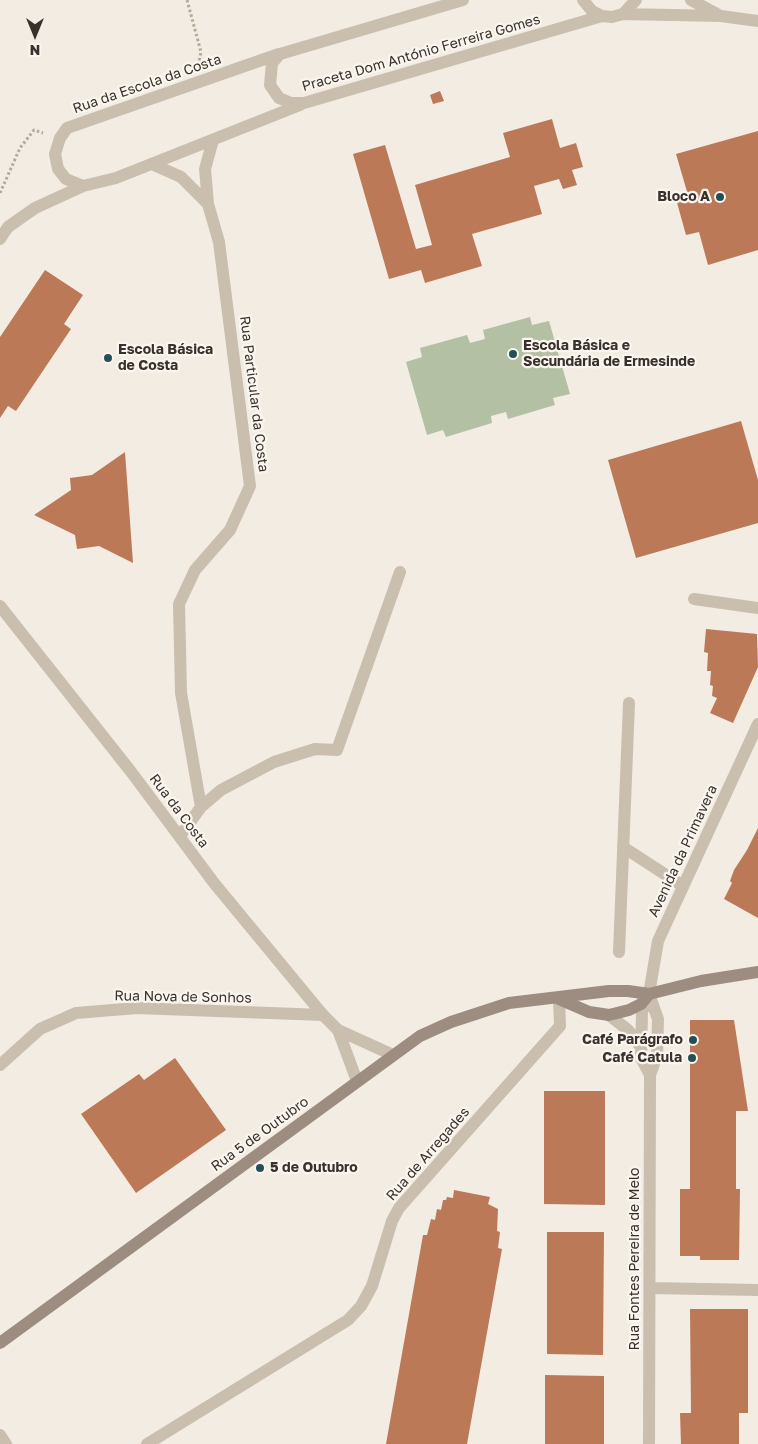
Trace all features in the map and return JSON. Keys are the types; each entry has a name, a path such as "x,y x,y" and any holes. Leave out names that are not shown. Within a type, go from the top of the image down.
{"main road":[{"name":"Rua 5 de Outubro","path":"0,1343 420,1036 480,1012 525,1001 559,999 570,995 609,992 628,991 649,994 701,981 758,972"},
{"name":"Rua 5 de Outubro","path":"559,999 590,1012 609,1014 629,1010 641,1004 649,994"}],"street":[{"path":"280,54 463,0"},
{"path":"583,0 592,11 602,16"},
{"path":"623,14 636,0"},
{"path":"691,0 721,16 758,21"},
{"name":"Praceta Dom António Ferreira Gomes","path":"280,54 272,63 270,85 279,98 291,103 308,102 602,16 612,17 623,14 721,16"},
{"name":"Rua da Escola da Costa","path":"60,138 67,128 80,123 280,54"},
{"path":"0,239 8,227 35,208 83,186 116,178 308,102"},
{"path":"60,138 55,154 58,169 66,180 83,186"},
{"name":"Rua Particular da Costa","path":"201,807 181,693 179,604 195,570 230,530 250,486 219,242 208,204 205,169 213,140"},
{"name":"Rua Particular da Costa","path":"152,164 181,176 208,204"},
{"path":"180,836 201,807 221,790 274,762 315,749 337,750 400,572"},
{"path":"694,599 758,608"},
{"name":"Rua da Costa","path":"0,606 221,890 323,1015 338,1030 393,1055"},
{"path":"619,952 629,704"},
{"name":"Avenida da Primavera","path":"649,994 658,941 758,724"},
{"path":"623,847 683,886"},
{"name":"Rua Fontes Pereira de Melo","path":"649,994 642,1012 641,1047 642,1058 650,1075"},
{"name":"Rua Fontes Pereira de Melo","path":"649,994 658,1019 657,1056 650,1075 649,1444"},
{"name":"Rua de Arregades","path":"148,1444 348,1320 361,1306 372,1286 392,1221 399,1208 560,1026 559,999"},
{"name":"Rua Nova de Sonhos","path":"0,1064 40,1029 76,1013 137,1008 323,1015"},
{"name":"Rua Fontes Pereira de Melo","path":"609,1014 628,1030 641,1047"},
{"name":"Rua da Costa","path":"338,1030 357,1081"},
{"path":"650,1288 758,1290"},
{"path":"0,1435 6,1444"}],"path":[{"path":"187,0 201,52"},
{"path":"0,192 20,148 34,130 60,138"}],"green space":[{"path":"530,317 532,325 549,321 570,394 553,398 555,405 508,419 506,412 491,416 492,423 446,437 443,430 427,435 406,362 422,357 420,348 467,335 470,343 485,339 483,330"}],"building":[{"path":"440,91 444,101 433,104 430,95"},
{"path":"552,119 560,148 576,143 583,167 572,170 577,185 563,189 559,179 534,186 542,214 472,234 482,266 425,283 421,270 389,279 353,154 385,145 416,249 432,245 415,185 510,157 503,133"},
{"name":"Bloco A","path":"758,131 758,250 708,265 699,232 686,235 676,199 688,195 676,154"},
{"path":"45,270 83,295 64,324 71,329 16,411 8,406 0,418 0,337"},
{"path":"741,421 758,480 758,523 636,558 608,460"},
{"path":"125,452 133,563 99,546 77,549 75,535 34,515 71,490 70,478 92,475"},
{"path":"706,629 757,634 758,667 733,723 710,713 717,698 712,696 713,686 710,685 711,671 707,671 708,653 704,652"},
{"path":"758,828 758,918 724,899 732,883 730,881 734,870"},
{"path":"690,1020 734,1020 748,1111 736,1111 736,1189 740,1189 739,1260 700,1260 700,1256 680,1256 680,1189 690,1189"},
{"path":"175,1058 226,1130 136,1193 81,1114 139,1074 144,1080"},
{"path":"544,1091 605,1091 605,1205 544,1204"},
{"path":"454,1190 490,1197 488,1204 498,1209 497,1231 500,1232 498,1248 502,1249 467,1444 386,1444 423,1235 427,1235 431,1219 435,1220 437,1209 441,1210 443,1200 446,1200 447,1197 453,1198"},
{"path":"547,1232 604,1232 603,1355 547,1354"},
{"path":"690,1309 748,1309 748,1413 739,1413 739,1444 681,1444 680,1413 691,1413"},
{"path":"545,1375 604,1376 604,1444 545,1444"}],"place":[{"name":"Bloco A","path":"720,197"},
{"name":"Escola Básica e Secundária de Ermesinde","path":"513,354"},
{"name":"Escola Básica de Costa","path":"108,358"},
{"name":"Café Parágrafo","path":"693,1040"},
{"name":"Café Catula","path":"692,1058"},
{"name":"5 de Outubro","path":"260,1168"}]}
